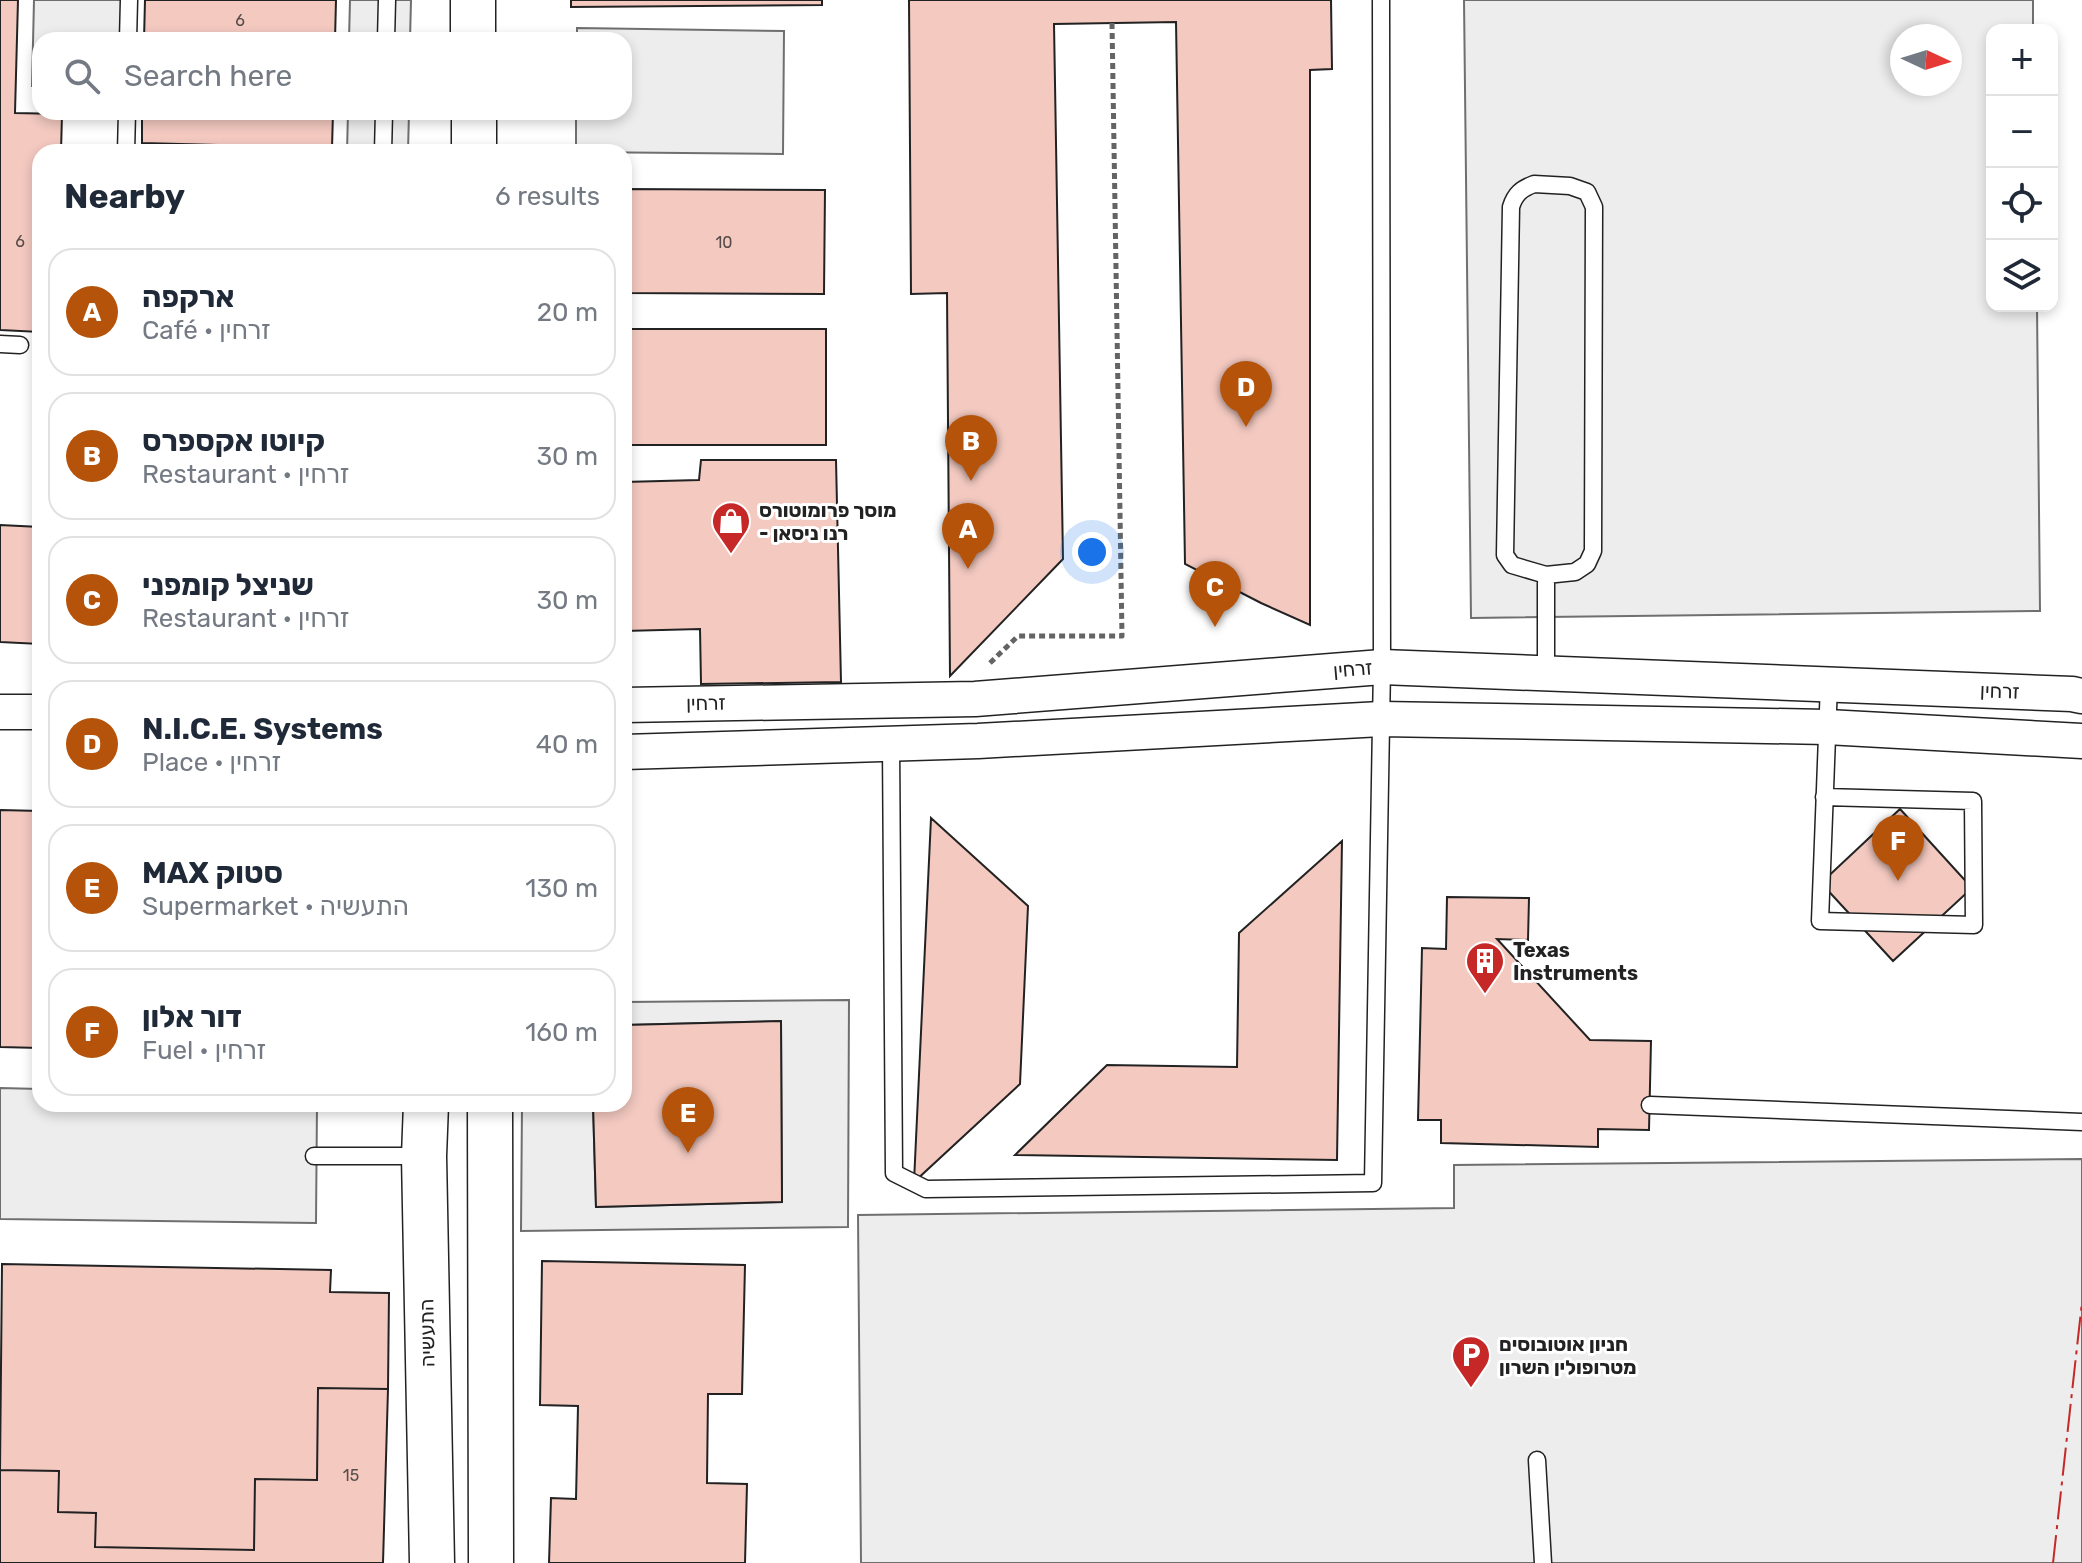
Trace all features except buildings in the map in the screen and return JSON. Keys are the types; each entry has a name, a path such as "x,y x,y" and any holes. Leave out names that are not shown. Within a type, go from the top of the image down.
{"street":[{"path":"473,0 473,32"},
{"path":"474,120 474,144"},
{"name":"זרחין","path":"632,705 975,699 1382,667 2082,696"},
{"path":"0,712 32,712"},
{"path":"632,752 978,741 1381,719 1827,727 2082,741"},
{"name":"התעשיה","path":"426,1112 432,1563"},
{"path":"490,1112 491,1563"}],"lane":[{"path":"128,32 129,0"},
{"path":"386,32 387,0"},
{"path":"891,744 894,1173 926,1189 1373,1183 1382,667 1381,0"},
{"path":"126,144 127,120"},
{"path":"383,144 384,120"},
{"path":"1534,184 1570,186 1587,192 1594,207 1593,551 1587,564 1575,572 1546,575 1512,565 1505,555 1511,207 1522,188 1534,184"},
{"path":"0,344 20,345"},
{"path":"1546,575 1546,674"},
{"path":"1824,797 1973,801 1974,925 1820,921 1824,797 1829,684"},
{"path":"1650,1105 2082,1122"},
{"path":"314,1156 424,1156"},
{"path":"1537,1460 1543,1563"}],"path":[{"path":"987,666 1018,636 1122,636 1112,23"}],"shaded area":[{"path":"34,0 135,0 134,32 33,32"},
{"path":"350,0 411,0 410,32 349,32"},
{"path":"1464,0 2033,0 2033,24 1986,24 1986,312 2037,312 2040,611 1471,618"},
{"path":"577,28 784,31 783,154 632,153 632,144 576,144 576,120 632,120 632,32 577,32"},
{"path":"348,120 409,120 408,144 347,144"},
{"path":"849,1000 848,1227 521,1231 522,1112 593,1112 596,1207 782,1202 781,1021 632,1025 632,1002"},
{"path":"0,1088 32,1089 32,1112 317,1112 316,1223 0,1219"},
{"name":"חניון אוטובוסים מטרופולין השרון","path":"2082,1159 2082,1563 861,1563 858,1215 1454,1208 1454,1165"}],"power":[{"path":"2053,1563 2082,1302"}],"place":[{"name":"N.I.C.E. Systems","path":"1246,427"},
{"name":"קיוטו אקספרס","path":"971,481"},
{"name":"מוסך פרומוטורס - רנו ניסאן","path":"731,555"},
{"name":"ארקפה","path":"968,569"},
{"name":"שניצל קומפני","path":"1215,627"},
{"name":"דור אלון","path":"1898,881"},
{"name":"Texas Instruments","path":"1485,995"},
{"name":"MAX סטוק","path":"688,1153"},
{"name":"חניון אוטובוסים מטרופולין השרון","path":"1471,1389"}]}
